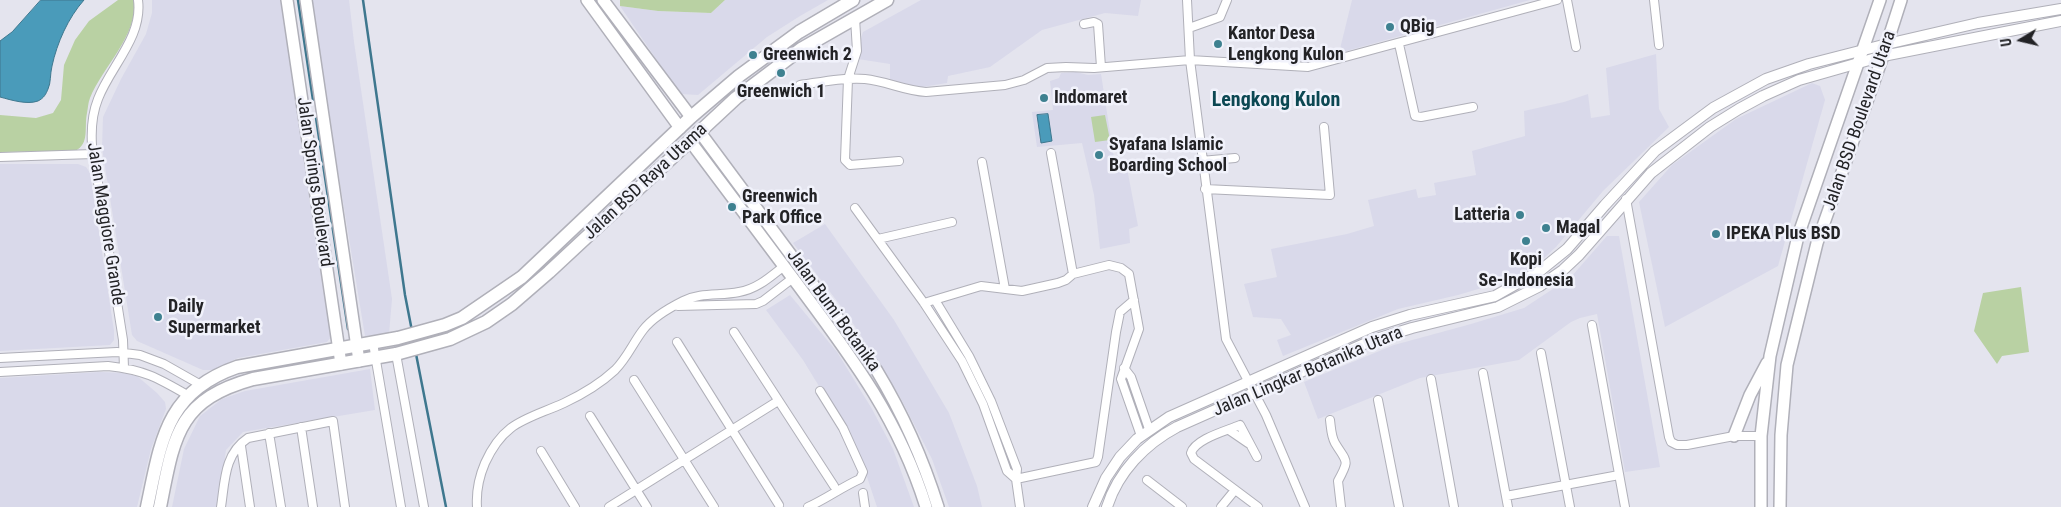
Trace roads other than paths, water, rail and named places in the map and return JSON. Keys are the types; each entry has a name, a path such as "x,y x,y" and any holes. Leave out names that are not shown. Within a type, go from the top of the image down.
{"main road":[{"name":"Jalan Springs Boulevard","path":"287,0 341,364"},
{"name":"Jalan Springs Boulevard","path":"306,0 359,361"},
{"path":"587,0 680,128"},
{"path":"603,0 691,117"},
{"name":"Jalan BSD Raya Utama","path":"147,507 165,431 189,396 213,376 237,367 398,338 430,330 462,318 522,277 691,117 738,76 771,51 853,0"},
{"name":"Jalan BSD Raya Utama","path":"160,507 171,453 178,432 190,413 205,400 221,389 253,378 398,354 470,331 486,322 512,304 572,252 699,131 772,69 801,49 887,0"},
{"name":"Jalan BSD Boulevard Utara","path":"1761,507 1761,436 1770,356 1798,236 1880,0"},
{"name":"Jalan BSD Boulevard Utara","path":"1780,507 1781,435 1788,365 1817,243 1888,44 1901,0"},
{"path":"304,111 322,108"},
{"name":"Jalan Bumi Botanika","path":"699,131 859,345 892,395 918,449 938,507"},
{"name":"Jalan Bumi Botanika","path":"690,141 848,351 880,402 912,467 926,507"},
{"path":"1734,436 1750,395 1770,356"},
{"path":"880,402 892,395"}],"street":[{"name":"Jalan Maggiore Grande","path":"124,368 124,352 93,154 91,126 98,98 138,23 138,0"},
{"path":"1187,0 1190,60 1201,160 1226,339 1255,392 1304,507"},
{"path":"1188,28 1220,17 1227,0"},
{"path":"800,85 848,79 866,79 911,91 926,92 1017,83 1047,68 1101,67 1190,60 1308,67 1557,0"},
{"path":"1567,0 1576,48"},
{"path":"1654,0 1659,45"},
{"name":"Jalan Lingkar Botanika Utara","path":"1093,507 1113,467 1128,448 1145,433 1169,417 1372,327 1410,315 1480,300 1517,285 1553,262 1567,249 1655,151 1706,113 1766,79 1808,64 1863,50 1978,23 2061,8"},
{"path":"855,18 857,51 848,79 847,163 850,165 899,161"},
{"name":"Jalan Lingkar Botanika Utara","path":"1109,506 1123,476 1134,460 1156,440 1177,427 1373,340 1412,328 1498,307 1540,286 1563,270 1578,255 1651,173 1680,149 1739,109 1799,80 1883,56 2061,21"},
{"path":"1084,24 1094,22 1098,24 1101,67"},
{"path":"1399,44 1415,116 1421,117 1473,107"},
{"path":"1205,189 1330,196 1324,127"},
{"path":"1052,153 1073,274"},
{"path":"0,157 93,154"},
{"path":"1201,160 1235,158"},
{"path":"982,162 1005,289"},
{"path":"1626,199 1671,442 1677,445 1687,445 1734,436 1761,436"},
{"path":"855,208 924,303 962,361 983,404 1007,472 1016,479 1096,462 1120,312 1134,300"},
{"path":"878,239 952,222"},
{"path":"477,507 477,492 482,471 490,452 500,438 522,420 534,413 570,400 609,374 620,363 650,322 674,306 693,297 748,290 763,282 784,266"},
{"path":"924,303 981,286 1022,291 1058,283 1066,280 1073,274 1109,266 1121,268 1129,274 1139,329 1121,378 1145,433"},
{"path":"674,306 756,304 763,301 793,278"},
{"path":"935,300 969,356 992,401 1017,468 1016,479 1020,507"},
{"path":"1410,315 1412,328"},
{"path":"1592,325 1625,507"},
{"path":"734,332 834,486"},
{"path":"373,342 401,507"},
{"path":"677,342 779,505"},
{"path":"0,358 65,353 124,352 140,355 164,364 201,385"},
{"path":"1541,353 1570,507"},
{"path":"398,354 424,507"},
{"path":"0,372 108,366 124,368 158,378 189,396"},
{"path":"1483,373 1508,507"},
{"path":"1431,379 1452,507"},
{"path":"634,380 714,507"},
{"path":"808,507 860,479 863,472 843,428 820,392"},
{"path":"1378,400 1399,507"},
{"path":"609,507 778,401"},
{"path":"590,416 647,507"},
{"path":"1330,420 1333,439 1342,451 1346,463 1344,472 1338,481 1341,507"},
{"path":"221,507 230,456 248,438 333,421 345,507"},
{"path":"1257,457 1240,425 1200,441 1192,448 1191,453 1194,459 1258,507"},
{"path":"302,428 313,507"},
{"path":"269,433 281,507"},
{"path":"240,446 250,507"},
{"path":"541,451 575,507"},
{"path":"1506,496 1619,475"},
{"path":"1147,480 1182,507"},
{"path":"1221,507 1235,490"},
{"path":"863,493 865,507"}],"water":[{"path":"41,0 84,0 68,23 60,40 52,66 49,87 43,97 34,102 19,102 0,97 0,41 12,32"},
{"path":"1048,114 1052,141 1041,143 1037,115"}],"waterway":[{"path":"298,0 313,100"},
{"path":"363,0 405,295 412,331"},
{"path":"316,118 348,329"},
{"path":"416,354 446,507"}],"place":[{"name":"QBig","path":"1390,27"},
{"name":"Kantor Desa Lengkong Kulon","path":"1218,44"},
{"name":"Greenwich 2","path":"753,55"},
{"name":"Greenwich 1","path":"781,73"},
{"name":"Indomaret","path":"1044,98"},
{"name":"Syafana Islamic Boarding School","path":"1099,155"},
{"name":"Greenwich Park Office","path":"732,207"},
{"name":"Latteria","path":"1520,215"},
{"name":"Magal","path":"1546,228"},
{"name":"IPEKA Plus BSD","path":"1716,234"},
{"name":"Kopi Se-Indonesia","path":"1526,241"},
{"name":"Daily Supermarket","path":"158,317"}],"district":[{"name":"Lengkong Kulon","path":"1276,101"}]}
